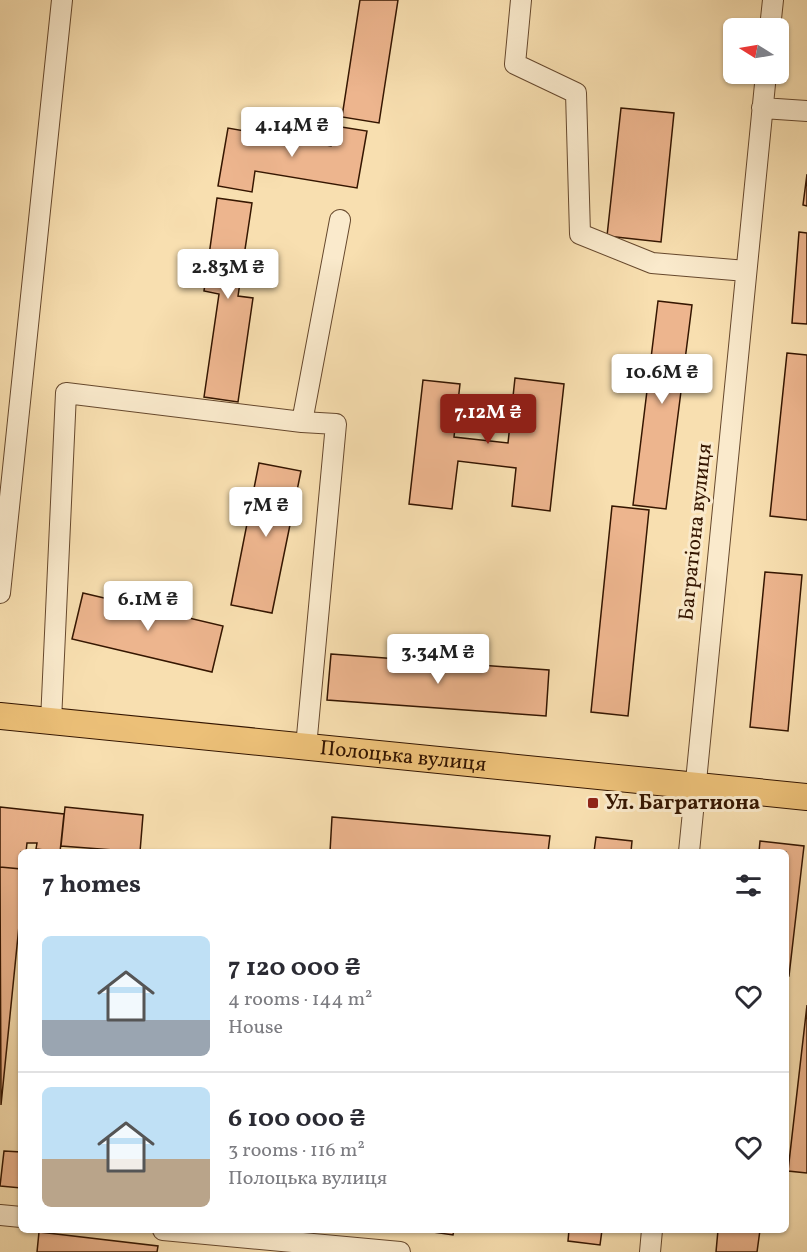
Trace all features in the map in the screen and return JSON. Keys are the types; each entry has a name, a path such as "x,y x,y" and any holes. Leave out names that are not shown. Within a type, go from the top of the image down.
{"main road":[{"name":"Полоцька вулиця","path":"0,716 807,798"}],"street":[{"path":"0,593 62,0"},
{"path":"521,0 515,64 576,93 580,234 652,263 746,271"},
{"path":"771,18 773,0"},
{"name":"Багратіона вулиця","path":"689,849 765,84"},
{"path":"762,108 807,111"},
{"path":"302,422 340,220"},
{"path":"51,721 66,393 302,422 336,424 306,747"},
{"path":"0,1215 18,1217"},
{"path":"195,1233 400,1252"},
{"path":"650,1252 652,1233"}],"building":[{"path":"360,0 398,0 379,123 342,117"},
{"path":"621,108 674,113 661,242 607,236"},
{"path":"335,126 367,131 357,188 255,171 252,192 218,186 228,128 331,146"},
{"path":"807,174 807,206 803,205"},
{"path":"217,198 252,203 238,296 253,298 238,402 204,397 219,294 204,291"},
{"path":"799,232 807,233 807,324 792,323"},
{"path":"658,301 692,305 666,509 633,505"},
{"path":"787,353 807,355 807,520 770,516"},
{"path":"515,378 564,384 550,511 512,506 516,468 458,461 452,509 409,504 423,380 460,384 454,437 508,443"},
{"path":"259,463 301,471 272,613 231,605"},
{"path":"612,506 649,510 628,716 591,712"},
{"path":"765,572 802,575 788,731 750,727"},
{"path":"83,593 223,626 212,672 72,639"},
{"path":"331,654 549,670 546,716 327,700"},
{"path":"0,807 64,814 60,849 36,849 37,843 27,843 26,849 18,849 18,869 0,867"},
{"path":"65,807 143,815 140,849 61,846"},
{"path":"332,817 550,836 548,849 330,849"},
{"path":"596,837 632,841 631,849 594,849"},
{"path":"760,841 804,846 789,976 789,849 759,849"},
{"path":"0,867 18,869 18,936 1,1105"},
{"path":"807,1005 807,1173 789,1171"},
{"path":"4,1151 18,1152 18,1188 0,1186"},
{"path":"39,1233 158,1246 157,1252 37,1252"},
{"path":"569,1233 602,1233 600,1245 568,1241"},
{"path":"718,1233 760,1233 757,1252 716,1252"}],"place":[{"name":"Ул. Багратиона","path":"593,803"}]}
